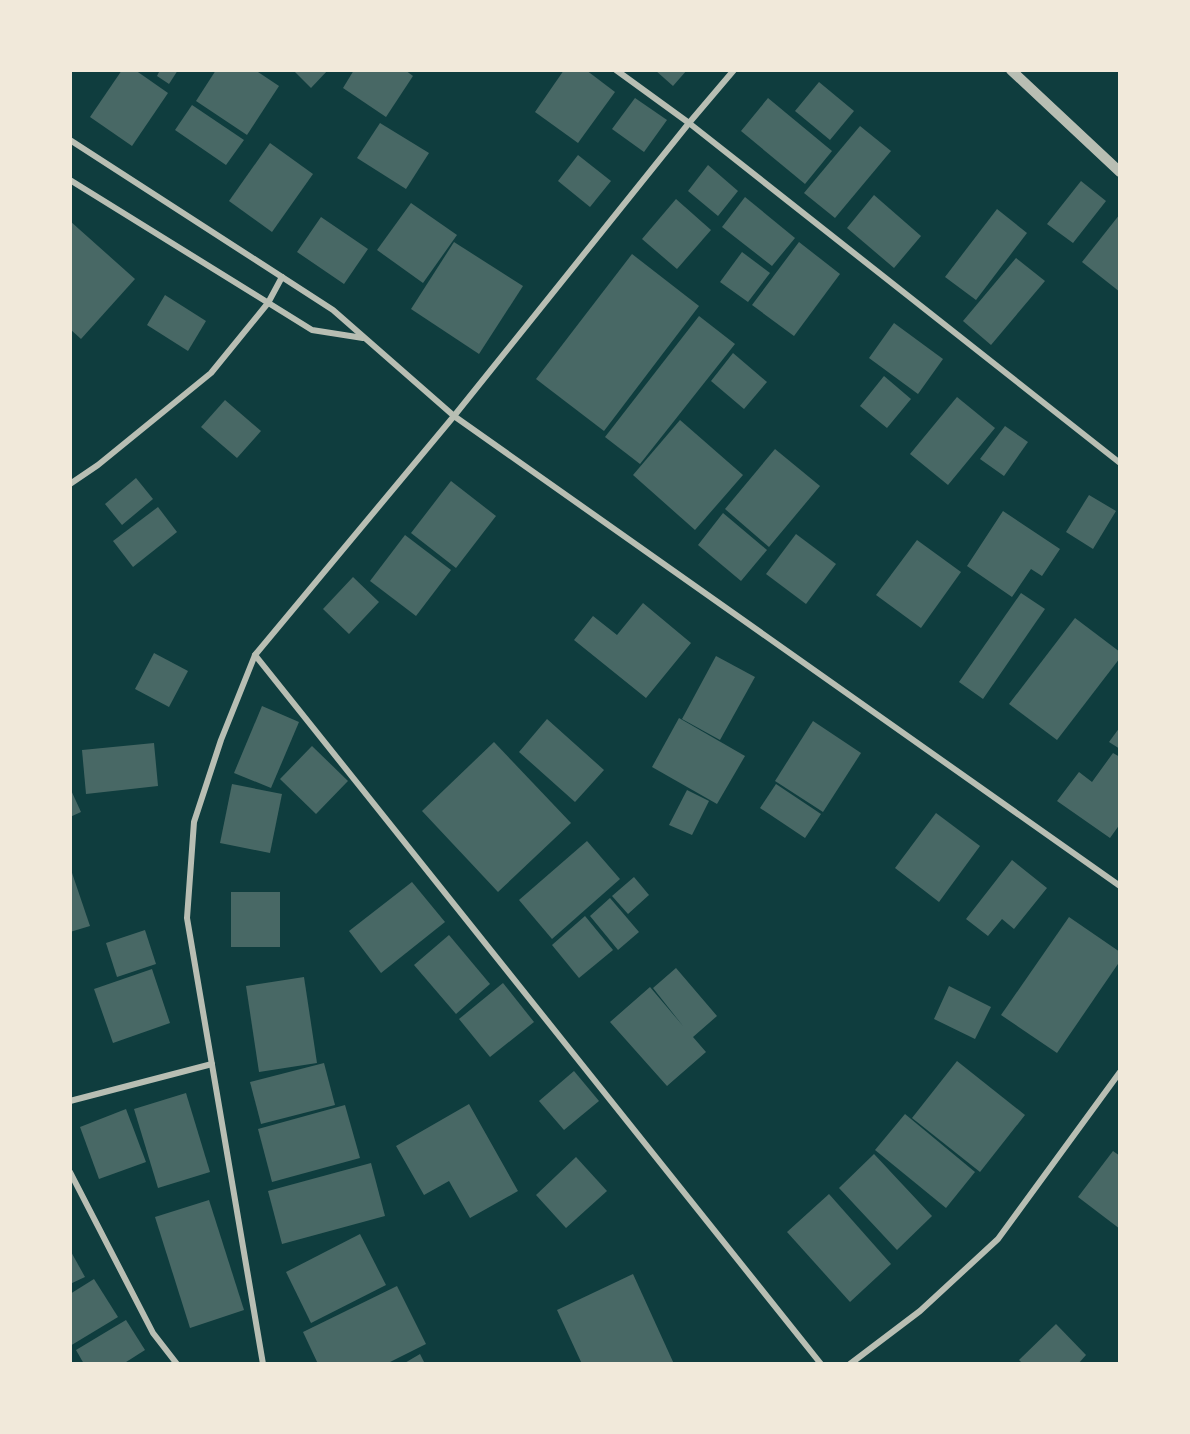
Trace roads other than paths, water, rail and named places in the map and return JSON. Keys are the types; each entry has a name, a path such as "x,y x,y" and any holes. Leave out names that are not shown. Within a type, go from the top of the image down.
{"street":[{"path":"616,70 689,123 1119,463"},
{"path":"263,1364 187,918 194,822 221,740 255,655 454,416 734,70"},
{"path":"1011,70 1119,172"},
{"path":"70,140 333,309 454,416 1119,886"},
{"path":"70,180 312,330 364,338"},
{"path":"70,484 98,465 211,373 268,303 282,277"},
{"path":"255,655 821,1364"},
{"path":"70,1101 212,1064"},
{"path":"850,1364 920,1311 998,1239 1119,1072"},
{"path":"70,1172 153,1334 177,1364"}]}
